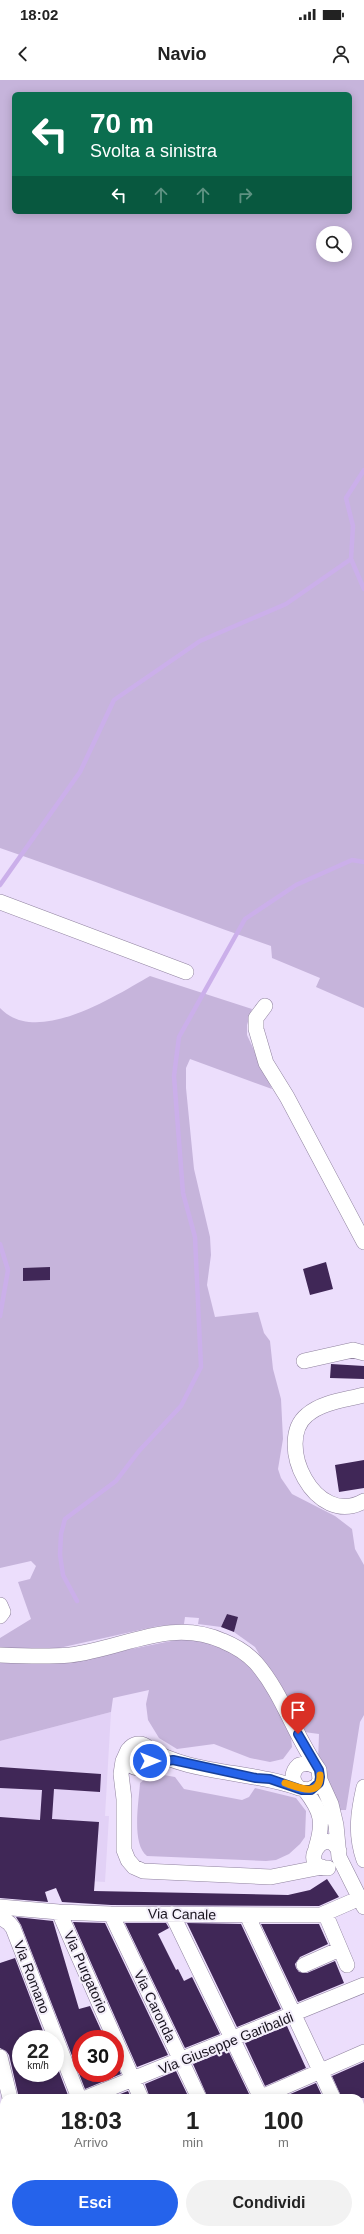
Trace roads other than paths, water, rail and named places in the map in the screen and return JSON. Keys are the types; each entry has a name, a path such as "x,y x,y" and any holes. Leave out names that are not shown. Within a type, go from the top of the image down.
{"street":[{"path":"0,902 186,972"},
{"path":"265,1006 256,1018 256,1029 266,1063 287,1097 364,1242"},
{"path":"304,1361 353,1350 364,1353"},
{"path":"364,1395 319,1407 305,1416 298,1427 294,1444 299,1468 309,1486 326,1503 345,1508 364,1501"},
{"path":"0,1605 3,1612 0,1616"},
{"path":"0,1655 71,1655 169,1632 195,1633 214,1637 245,1653 256,1664 272,1687 318,1774 336,1824 339,1854 336,1864 325,1868 271,1877 143,1871 134,1867 128,1860 124,1850 124,1799 121,1774 123,1760 128,1750 138,1744 159,1755 173,1760 256,1778 270,1779 302,1789 314,1788 318,1774"},
{"path":"298,1734 300,1745 293,1780 319,1809 321,1819 321,1831 315,1851 315,1862 325,1868 362,1902"},
{"path":"124,1799 151,1754 148,1748"},
{"path":"128,1750 128,1762 143,1766 173,1760"},
{"path":"270,1779 308,1763 318,1774"},
{"path":"363,1795 359,1844 364,1860"},
{"path":"284,1874 315,1851 322,1843 328,1842 336,1846 362,1902"},
{"name":"Via Canale","path":"0,1907 59,1912 111,1914 321,1915 362,1902"},
{"name":"Via Purgatorio","path":"59,1912 139,2094"},
{"path":"325,1913 347,1965"},
{"name":"Via Caronda","path":"111,1914 197,2094"},
{"path":"172,1914 258,2094"},
{"path":"247,1915 331,2094"},
{"name":"Via Romano","path":"4,1920 77,2094"},
{"path":"304,1965 340,1949"},
{"name":"Via Giuseppe Garibaldi","path":"97,2094 364,1986"},
{"path":"269,2094 364,2052"},
{"path":"0,2057 9,2094"}],"waterway":[{"path":"364,470 346,498 353,526 351,559 364,589"},
{"path":"0,885 80,772 114,700 200,641 286,604 351,559"},
{"path":"77,1601 63,1575 60,1555 61,1534 65,1519 116,1481 139,1451 181,1406 201,1367 195,1237 183,1193 174,1076 179,1037 245,919 296,885 352,860 364,862"},
{"path":"0,1244 8,1270 0,1316"}]}
